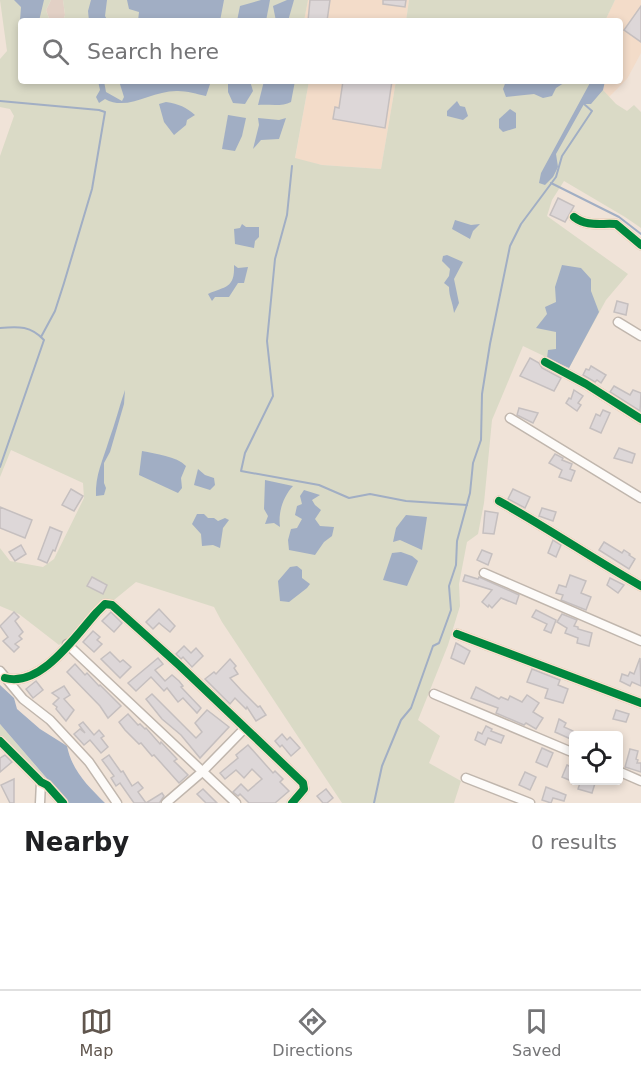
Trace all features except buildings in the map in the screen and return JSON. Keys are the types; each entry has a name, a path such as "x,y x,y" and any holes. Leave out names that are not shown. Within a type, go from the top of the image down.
{"street":[{"path":"574,217 580,222 593,225 616,224 641,244"},
{"path":"618,322 641,336"},
{"path":"545,362 586,384 641,419"},
{"path":"510,417 641,498"},
{"path":"499,501 534,520 594,560 641,586"},
{"path":"484,573 641,641"},
{"path":"2,674 13,680 47,667 105,604 112,605 303,783 304,789 292,803"},
{"path":"457,634 641,703"},
{"path":"67,644 236,803"},
{"path":"2,674 23,699 50,720 89,762 117,803"},
{"path":"434,694 569,751"},
{"path":"165,803 202,772 244,729"},
{"path":"0,741 63,803"},
{"path":"623,773 641,781"},
{"path":"466,778 530,803"},
{"path":"40,803 41,782"}],"shaded area":[{"path":"51,0 63,0 64,18 49,18 46,10"},
{"path":"308,0 409,0 406,18 305,18"},
{"path":"615,0 641,0 641,53 623,83 623,18 606,18"},
{"path":"308,84 395,84 381,169 322,165 295,159"},
{"path":"604,84 622,84 609,97 603,90"}],"green space":[{"path":"0,0 51,0 46,10 49,18 18,18 18,84 308,84 295,158 322,165 381,169 395,84 604,84 603,90 616,104 627,111 634,105 641,112 641,228 564,181 552,200 547,216 628,274 606,300 569,368 523,346 492,420 484,503 478,534 467,542 459,584 460,606 448,645 418,720 440,736 429,763 461,781 454,803 342,803 214,607 136,582 59,645 19,614 0,606 0,548 10,561 43,567 54,559 84,498 83,483 11,450 0,477 0,156 14,116 10,109 0,107 0,59 7,51"},
{"path":"63,0 308,0 305,18 64,18"},
{"path":"409,0 615,0 606,18 406,18"},
{"path":"0,724 47,779 41,777 0,736"}],"water":[{"path":"14,0 44,0 40,18 20,18 21,7"},
{"path":"91,0 107,0 106,18 89,18"},
{"path":"127,0 224,0 221,18 138,18 139,12 129,9"},
{"path":"270,0 267,18 238,18 240,6"},
{"path":"287,0 294,0 289,18 275,18 273,6"},
{"path":"99,84 105,84 106,92 122,101 124,97 120,84 210,84 206,96 178,91 122,103 105,99 99,103 96,97 100,90"},
{"path":"228,84 251,84 253,91 245,104 233,103 228,92"},
{"path":"263,84 294,84 291,102 280,105 258,105"},
{"path":"505,84 562,84 556,88 552,96 543,98 534,94 506,97 503,89"},
{"path":"589,84 604,84 603,90 591,104 584,104 556,154 558,167 553,177 545,185 539,183 541,173"},
{"path":"457,101 460,106 465,107 468,116 463,120 447,116 447,111"},
{"path":"166,102 182,106 195,115 187,120 186,125 174,135 164,122 159,104"},
{"path":"510,109 516,113 516,128 503,132 499,128 499,119"},
{"path":"228,115 246,118 242,136 235,151 222,149"},
{"path":"258,118 279,120 286,118 279,139 261,140 253,149 259,125"},
{"path":"455,220 471,225 480,224 473,231 470,239 452,229"},
{"path":"242,224 246,227 259,227 259,237 255,241 254,248 235,244 234,229 240,228"},
{"path":"447,255 463,262 454,279 459,303 454,313 449,287 444,283 449,276 450,269 442,261 443,256"},
{"path":"234,265 238,268 248,267 244,283 238,283 229,297 215,297 212,301 208,294 231,283"},
{"path":"562,265 581,268 591,279 591,291 599,312 569,368 547,358 548,350 556,349 556,332 536,328 547,314 545,307 556,302 555,287"},
{"path":"125,390 124,404 110,452 104,463 106,488 104,495 96,496 100,468"},
{"path":"142,451 171,458 186,466 181,478 182,488 178,493 139,475"},
{"path":"198,469 214,478 215,485 210,490 194,485"},
{"path":"265,480 293,486 282,505 280,527 274,523 265,524 268,516 264,509"},
{"path":"304,490 320,495 312,500 321,510 315,519 320,526 334,527 332,536 324,542 315,555 289,550 288,540 291,529 297,528 302,519 295,515 297,506 302,504 300,496"},
{"path":"197,514 204,514 218,521 225,518 229,520 223,528 220,548 213,545 202,546 201,534 192,524"},
{"path":"406,515 427,517 422,550 400,540 393,542 396,528"},
{"path":"401,552 418,561 407,586 383,580 392,553"},
{"path":"297,566 302,570 302,578 310,584 289,602 280,601 278,581 290,567"},
{"path":"0,685 14,698 17,709 40,729 67,746 77,771 105,803 68,803 0,724"}],"waterway":[{"path":"0,101 105,112 92,189 55,311 41,337"},
{"path":"374,803 382,766 401,720 411,708 433,646 439,643 451,610 449,586 456,565 457,541 470,493 473,463 481,440 482,394 510,246 521,224 556,177 562,156 592,111 584,104"},
{"path":"292,166 287,215 275,259 267,341 273,396 245,453 241,471 319,485 349,498 370,494 406,501 467,505"},
{"path":"551,183 619,217 641,234"},
{"path":"0,328 24,328 44,340 0,467"}],"cycle path":[{"path":"574,217 589,223 616,224 641,245"},
{"path":"545,362 586,384 641,419"},
{"path":"499,501 641,586"},
{"path":"5,678 18,679 44,668 68,646 105,604 112,605 303,783 304,789 292,803"},
{"path":"457,634 641,703"},
{"path":"0,741 63,803"}]}
